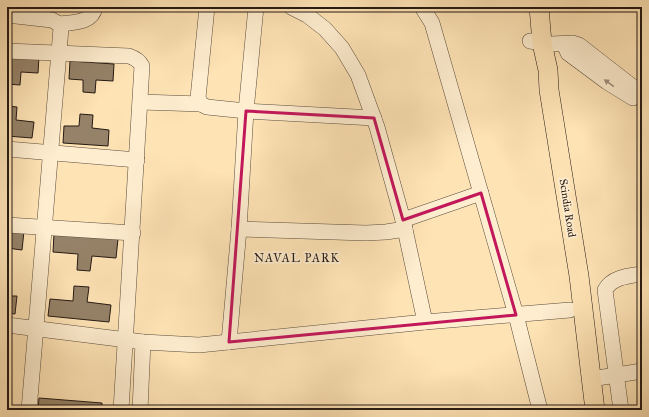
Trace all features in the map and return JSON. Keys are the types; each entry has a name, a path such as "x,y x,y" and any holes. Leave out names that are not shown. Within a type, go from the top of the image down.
{"main road":[{"name":"Scindia Road","path":"528,7 536,42 548,70 543,89 573,277 583,352 584,410"},
{"name":"Scindia Road","path":"536,42 539,7"},
{"name":"Scindia Road","path":"573,277 570,310 591,379 595,410"}],"street":[{"path":"7,15 33,12 59,24 86,20 92,15 95,7"},
{"path":"201,104 198,98 207,7"},
{"path":"229,342 246,111 256,7"},
{"path":"291,7 307,15 325,29 342,48 358,75 374,118 404,224 425,322"},
{"path":"422,7 432,23 516,315 540,410"},
{"path":"29,410 61,34 59,24"},
{"path":"536,42 564,44 573,43 582,46 642,94"},
{"path":"564,44 568,53 612,85 642,104"},
{"path":"7,52 129,56 140,61 142,66 138,160 121,410"},
{"path":"141,102 201,104 208,107 246,111 374,118"},
{"path":"7,149 138,160"},
{"path":"238,229 386,232 480,193"},
{"path":"7,225 133,233"},
{"path":"621,410 605,290 608,284 616,280 642,274"},
{"path":"7,325 143,342 188,345 425,322 570,310"},
{"path":"140,410 143,342"},
{"path":"591,379 642,371"}],"highlighted area":[{"path":"246,111 374,118 403,220 481,193 516,315 229,342"}],"building":[{"path":"7,54 39,56 38,73 21,72 20,85 7,84"},
{"path":"70,61 114,64 113,81 96,80 95,93 83,92 83,80 69,79"},
{"path":"7,106 17,107 16,120 34,122 32,138 7,136"},
{"path":"80,114 93,115 92,128 109,130 108,146 63,143 64,126 79,126"},
{"path":"7,230 24,231 22,250 7,248"},
{"path":"54,234 118,239 116,258 92,256 90,271 77,270 78,254 53,252"},
{"path":"74,286 89,287 87,302 111,305 109,322 48,316 50,299 73,301"},
{"path":"7,296 17,296 15,314 7,313"},
{"path":"39,398 102,403 102,410 38,410"}],"district":[{"name":"NAVAL PARK","path":"297,258"}]}
